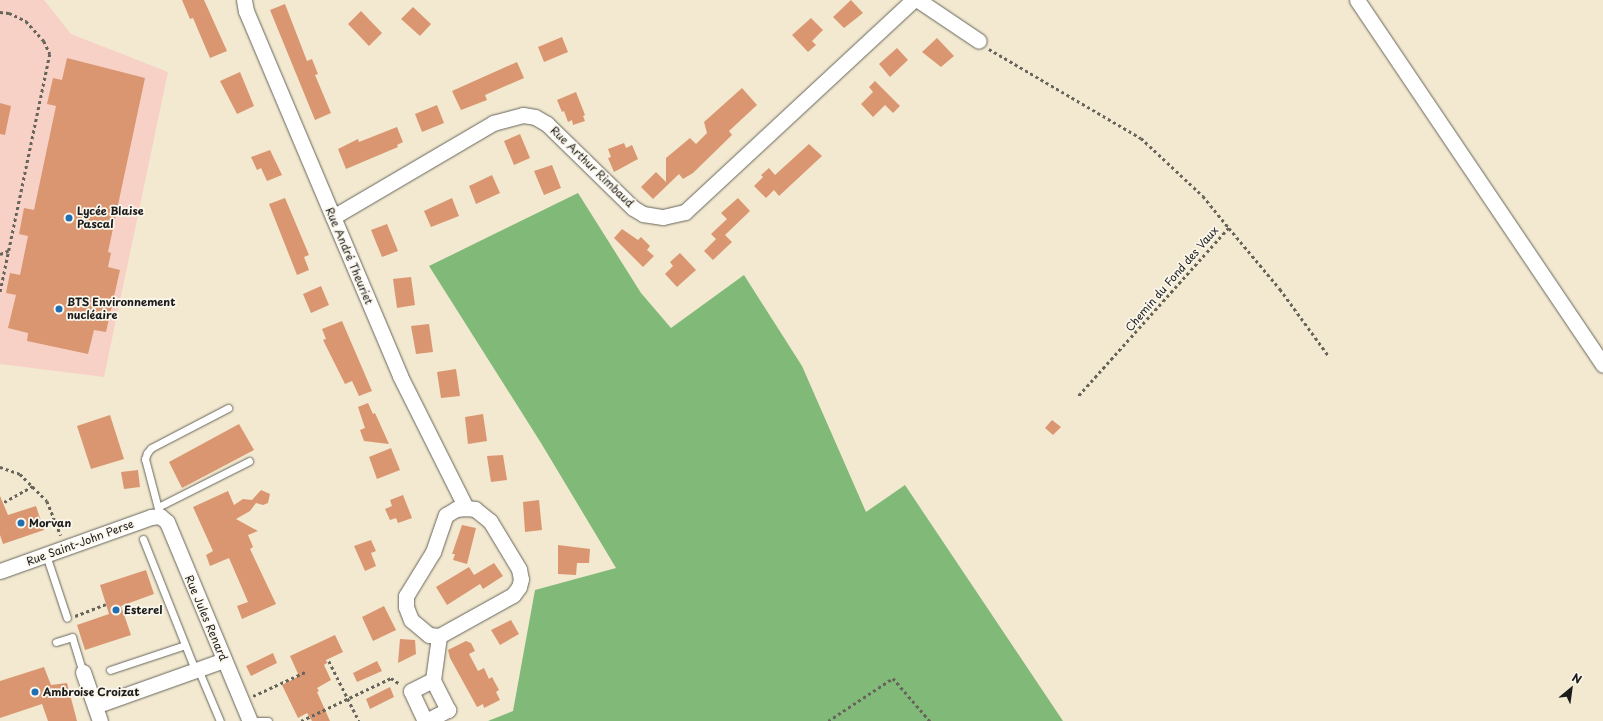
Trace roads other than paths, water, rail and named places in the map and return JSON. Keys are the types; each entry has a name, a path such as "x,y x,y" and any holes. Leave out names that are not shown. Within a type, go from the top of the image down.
{"street":[{"name":"Rue André Theuriet","path":"244,0 246,11 400,376 466,508"},
{"name":"Rue Arthur Rimbaud","path":"333,217 493,123 522,115 535,117 547,124 633,208 652,217 685,212 913,0"},
{"path":"918,0 979,41"},
{"path":"1357,0 1603,365"},
{"path":"456,509 476,509 490,521 519,569 521,579 519,588 513,595 439,636 419,629 411,620 406,607 406,596 433,552 446,515 456,509"},
{"name":"Rue Saint-John Perse","path":"0,571 152,517 159,511"},
{"name":"Rue Jules Renard","path":"159,511 167,522 250,721"},
{"path":"433,680 410,691 425,721 448,710 433,680 439,636"},
{"path":"95,706 224,660"},
{"path":"83,672 100,721"}],"lane":[{"path":"228,408 150,448 145,459 159,511 249,461"},
{"path":"143,539 196,670 220,721"},
{"path":"46,555 67,618"},
{"path":"56,642 72,636 83,672"},
{"path":"110,670 186,645"},
{"path":"250,721 268,721"}],"place":[{"name":"Lycée Blaise Pascal","path":"69,218"},
{"name":"BTS Environnement nucléaire","path":"59,309"},
{"name":"Morvan","path":"21,523"},
{"name":"Esterel","path":"116,610"},
{"name":"Ambroise Croizat","path":"35,692"}]}
